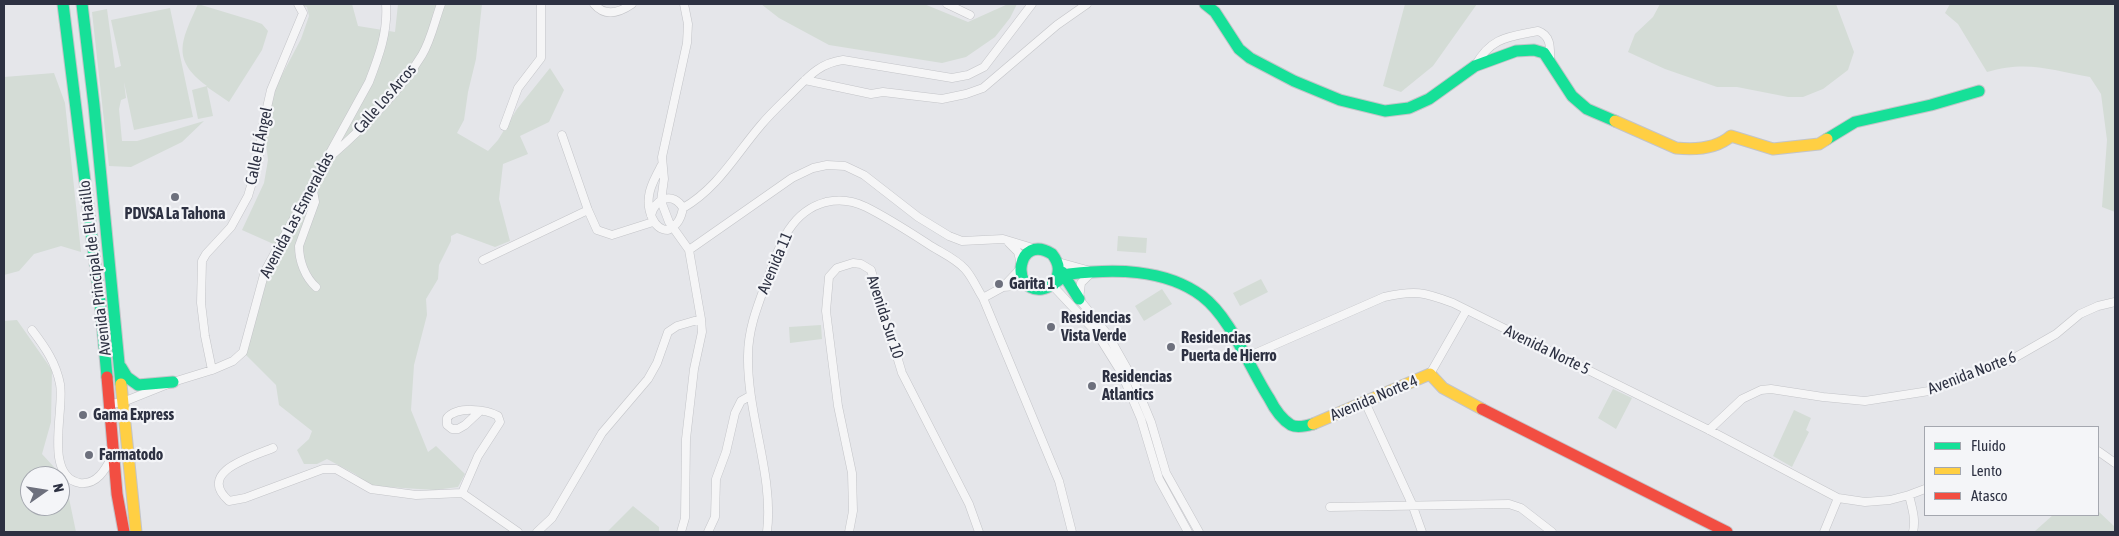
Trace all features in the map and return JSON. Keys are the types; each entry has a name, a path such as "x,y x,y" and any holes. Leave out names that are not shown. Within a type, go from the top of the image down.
{"street":[{"name":"Avenida Principal de El Hatillo","path":"64,4 99,301 110,404 113,455 124,532"},
{"name":"Avenida Principal de El Hatillo","path":"82,4 94,105 136,532"},
{"name":"Calle El Ángel","path":"212,370 201,303 202,261 231,227 248,196 258,162 262,125 271,90 303,13 298,4"},
{"name":"Avenida Las Esmeraldas","path":"110,404 123,402 173,382 212,370 232,361 243,352 265,271 369,82 382,49 387,16 386,4"},
{"name":"Calle Los Arcos","path":"328,158 366,124 404,80 423,53 441,4"},
{"path":"504,126 518,88 542,58 541,4"},
{"path":"594,4 599,9 611,13 632,4"},
{"path":"684,4 688,31 686,52 662,164 648,198 655,225 665,230 673,228 678,223 683,208 711,189 761,124 805,80 826,63 843,60 952,78 968,75 984,68 1032,4"},
{"path":"947,4 970,15"},
{"path":"805,80 871,94 883,92 942,99 966,94 983,88 1057,25 1088,4"},
{"path":"1205,4 1215,12 1239,49 1264,67 1340,100 1385,110 1409,108 1429,99 1475,66 1516,51 1534,50 1544,53 1572,96 1587,109 1665,144 1687,149 1712,146 1727,140 1731,136 1773,149 1819,144 1855,122 1931,105 1979,91"},
{"path":"1475,66 1484,51 1495,43 1507,37 1538,31 1547,36 1550,45 1550,61"},
{"path":"562,135 588,210 597,230 612,235 652,218"},
{"path":"662,164 664,179 661,201 669,222 689,250 702,319 701,342 694,369 687,431 685,518 681,532"},
{"path":"689,250 792,178 813,168 827,165 845,166 864,175 918,217 949,236 962,240 1004,239 1025,248 1050,252 1079,299 1108,335 1134,381 1151,422 1166,473 1199,532"},
{"path":"312,185 315,202 299,246 299,252 306,275 316,287"},
{"path":"652,218 653,209 666,198 674,198 679,201 683,208"},
{"name":"Avenida 11","path":"767,532 767,490 750,396 748,341 759,302 773,264 787,232 803,212 816,205 831,201 846,201 862,205 879,213 958,262 970,275 983,298"},
{"path":"483,260 588,210"},
{"path":"1004,239 1018,252 1023,280 1029,285 1038,289 1053,284 1061,269"},
{"path":"1038,250 1027,254 1021,267 1003,287 983,298 1059,481 1072,532"},
{"name":"Avenida Sur 10","path":"849,532 853,511 852,473 838,406 826,312 829,277 837,268 853,263 861,264 871,270 902,373 969,504 979,532"},
{"name":"Avenida Norte 4","path":"1061,269 1068,274 1117,272 1150,274 1164,277 1189,288 1213,306 1247,357 1267,396 1284,420 1291,425 1306,426 1430,374 1444,388 1483,410 1727,532"},
{"path":"1079,299 1080,283 1090,273"},
{"path":"1053,284 1096,332 1121,372 1141,419 1159,479 1188,532"},
{"path":"1003,287 1029,285"},
{"name":"Avenida Norte 5","path":"1247,357 1370,302 1402,293 1427,293 1453,303 1709,430 1838,498 1865,502 1890,500 1924,489"},
{"name":"Avenida Norte 6","path":"1709,430 1742,399 1761,390 1771,389 1865,401 1930,391 2009,361 2056,334 2080,314 2098,306 2115,302"},
{"path":"1430,374 1466,311"},
{"path":"537,532 552,518 602,433 648,379 657,363 668,332 677,326 702,319"},
{"path":"32,330 48,352 61,387 57,456 67,474 79,483 92,482 105,470 113,455"},
{"path":"120,366 127,377 138,385 173,382"},
{"path":"708,532 714,517 716,479 726,452 735,413 742,401 750,396"},
{"path":"1365,402 1412,504 1422,532"},
{"path":"462,493 478,456 500,422 498,416 491,412 479,412"},
{"path":"273,448 228,468 221,476 218,485 220,493 230,501 245,498 323,469 336,469 371,488 416,496 462,493 518,532"},
{"path":"2099,452 2115,463"},
{"path":"1909,495 1914,514 1915,524 1913,532"},
{"path":"1824,532 1838,498"},
{"path":"1330,507 1412,504 1509,504 1521,508 1552,532"}],"shaded area":[{"path":"198,4 262,24 268,31 262,50 229,102 207,87 213,116 198,119 192,90 207,86 188,67 184,58 183,48 187,28"},
{"path":"298,4 352,4 358,26 395,32 398,4 482,4 476,59 464,120 457,133 488,151 498,140 517,109 550,68 564,90 549,122 520,136 528,154 503,164 499,199 510,241 495,247 457,233 451,236 451,241 439,265 438,279 426,299 427,315 414,365 411,410 428,452 436,446 465,474 458,487 435,490 371,486 355,474 327,459 317,464 304,464 297,450 309,439 312,431 279,405 276,385 243,352 254,308 278,246 242,230 264,183 268,160 264,125 274,90 301,39 309,16 307,7"},
{"path":"761,4 924,4 968,22 1008,4 1017,4 1010,18 995,37 966,57 942,63 829,45 779,18"},
{"path":"1405,4 1477,4 1433,66 1401,92 1383,86"},
{"path":"1660,4 1836,4 1854,52 1848,70 1823,89 1803,97 1788,97 1737,87 1717,87 1665,69 1628,52 1635,34 1653,17"},
{"path":"1950,4 2115,4 2115,212 2102,207 2107,140 2101,94 2090,77 2027,66 2001,68 1987,72 1958,24 1945,13"},
{"path":"170,8 193,117 134,130 124,82 126,98 121,100 119,109 122,141 137,141 204,121 182,142 131,167 109,166 92,12 107,9 115,68 121,66 111,20"},
{"path":"54,73 65,103 81,252 61,246 34,254 19,271 4,275 4,77"},
{"path":"1118,236 1147,238 1146,253 1117,251"},
{"path":"1261,279 1268,292 1240,306 1233,293"},
{"path":"1162,289 1172,304 1144,321 1135,306"},
{"path":"17,320 52,370 51,422 42,454 53,466 20,466 20,516 70,516 70,503 76,532 4,532 4,321"},
{"path":"821,325 822,339 790,343 789,327"},
{"path":"1613,389 1632,398 1616,429 1598,418"},
{"path":"1794,410 1811,418 1806,430 1809,432 1792,467 1773,456"},
{"path":"633,506 659,527 659,532 607,532"},
{"path":"2099,512 2115,527 2115,532 2030,532 2035,531 2052,516 2099,516"}],"traffic: fast":[{"path":"63,4 101,311 107,377"},
{"path":"82,4 94,105 121,384"},
{"path":"1205,4 1215,12 1239,49 1250,58 1294,81 1340,100 1385,111 1409,108 1429,99 1475,66 1516,51 1534,50 1544,53 1572,96 1587,109 1615,121"},
{"path":"1827,139 1855,122 1931,105 1979,91"},
{"path":"1054,284 1056,280 1057,276 1058,265 1052,254 1040,249 1031,251 1025,256 1021,274 1025,282 1032,288 1046,288 1052,285 1056,283 1069,274 1103,271 1155,275 1187,287 1202,296 1222,317 1273,406 1287,423 1293,426 1313,424"},
{"path":"1062,272 1079,299"},
{"path":"121,367 127,377 138,385 173,382"}],"traffic: slow":[{"path":"1615,121 1676,148 1705,148 1719,144 1731,136 1773,149 1819,144 1827,139"},
{"path":"1313,424 1430,374 1443,388 1482,409"},
{"path":"121,384 136,532"}],"traffic: jam":[{"path":"107,377 117,494 124,532"},
{"path":"1482,409 1727,532"}],"place":[{"name":"PDVSA La Tahona","path":"175,197"},
{"name":"Garita 1","path":"999,284"},
{"name":"Residencias Vista Verde","path":"1051,327"},
{"name":"Residencias Puerta de Hierro","path":"1171,347"},
{"name":"Residencias Atlantics","path":"1092,386"},
{"name":"Gama Express","path":"83,415"},
{"name":"Farmatodo","path":"89,455"}]}
